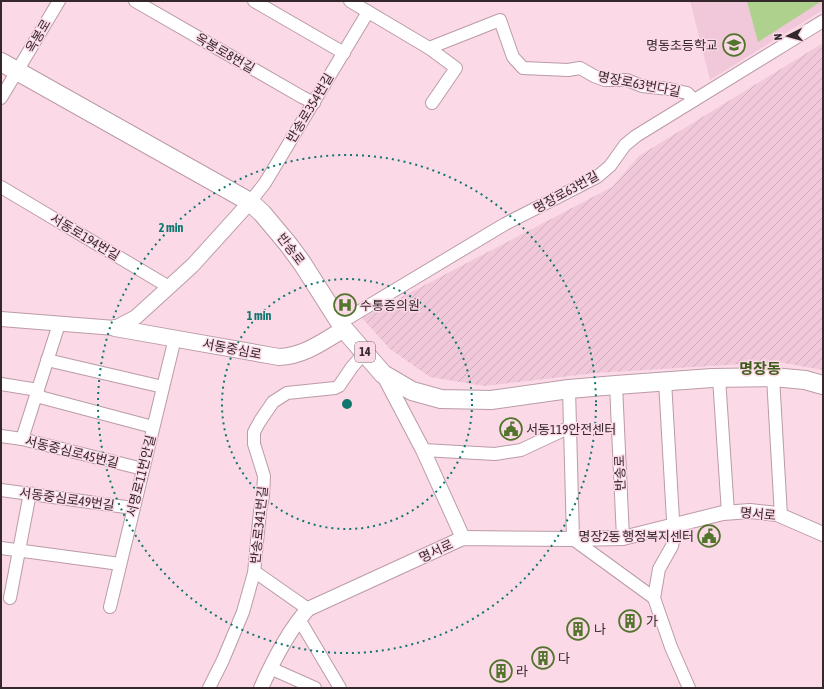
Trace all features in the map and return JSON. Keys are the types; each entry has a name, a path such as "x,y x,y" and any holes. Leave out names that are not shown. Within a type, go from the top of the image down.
{"main road":[{"name":"반송로","path":"1,62 250,202 262,213 288,244 302,263 341,325 383,374 412,391 441,399 491,400 569,389 719,378 773,377 805,380 823,385"},
{"name":"서동중심로","path":"115,328 273,356 284,356 294,355 307,350 341,325"}],"street":[{"name":"옥봉로8번길","path":"135,1 314,103"},
{"path":"254,1 344,53"},
{"path":"350,1 429,48 456,68 432,103"},
{"name":"옥봉로","path":"1,98 57,2"},
{"name":"반송로354번길","path":"250,202 265,183 368,12"},
{"name":"명장로63번다길","path":"429,48 500,20 513,57 523,68 568,70 580,68 605,80 627,80 642,86 681,92 687,94 694,100"},
{"name":"명장로63번길","path":"341,325 350,317 505,224 597,177 610,166 625,145 636,136 823,21"},
{"name":"서동로194번길","path":"1,187 169,287"},
{"path":"115,328 136,317 193,265 250,202"},
{"name":"서동중심로","path":"1,319 115,328"},
{"path":"22,439 59,324"},
{"name":"서명로11번안길","path":"110,607 175,338"},
{"name":"반송로341번길","path":"209,688 223,660 243,612 255,572 264,476 254,444 254,432 273,402 287,393 332,389 339,386 352,367 365,352"},
{"path":"47,360 163,387"},
{"path":"383,374 423,450 463,538"},
{"path":"773,377 781,516"},
{"path":"719,378 728,513"},
{"path":"665,381 674,537 672,546 659,569 654,598 689,688"},
{"path":"1,384 153,427"},
{"name":"반송로","path":"616,385 623,538"},
{"path":"569,389 572,539 654,598"},
{"path":"423,450 495,454 522,450 570,427"},
{"name":"서동중심로45번길","path":"1,436 22,439 143,469"},
{"name":"서동중심로49번길","path":"1,490 133,508"},
{"path":"10,598 30,493"},
{"name":"명서로","path":"304,614 463,538 623,538 728,513 750,511 777,514 823,534"},
{"path":"1,548 120,564"},
{"path":"255,572 304,614 340,688"},
{"path":"260,688 270,668 304,614"},
{"path":"270,668 315,688"}],"shaded area":[{"name":"명동초등학교","path":"690,1 823,1 823,10 710,80"},
{"path":"823,43 823,370 778,362 596,373 484,386 430,377 390,349 362,318 612,187 639,156"}],"green space":[{"path":"747,1 822,1 758,42"}],"place":[{"name":"명동초등학교","path":"734,45"},
{"name":"수통증의원","path":"345,305"},
{"name":"서동119안전센터","path":"511,429"},
{"name":"명장2동 행정복지센터","path":"709,536"},
{"name":"가","path":"630,621"},
{"name":"나","path":"578,629"},
{"name":"다","path":"543,658"},
{"name":"라","path":"501,671"}],"district":[{"name":"명장동","path":"760,368"}]}
